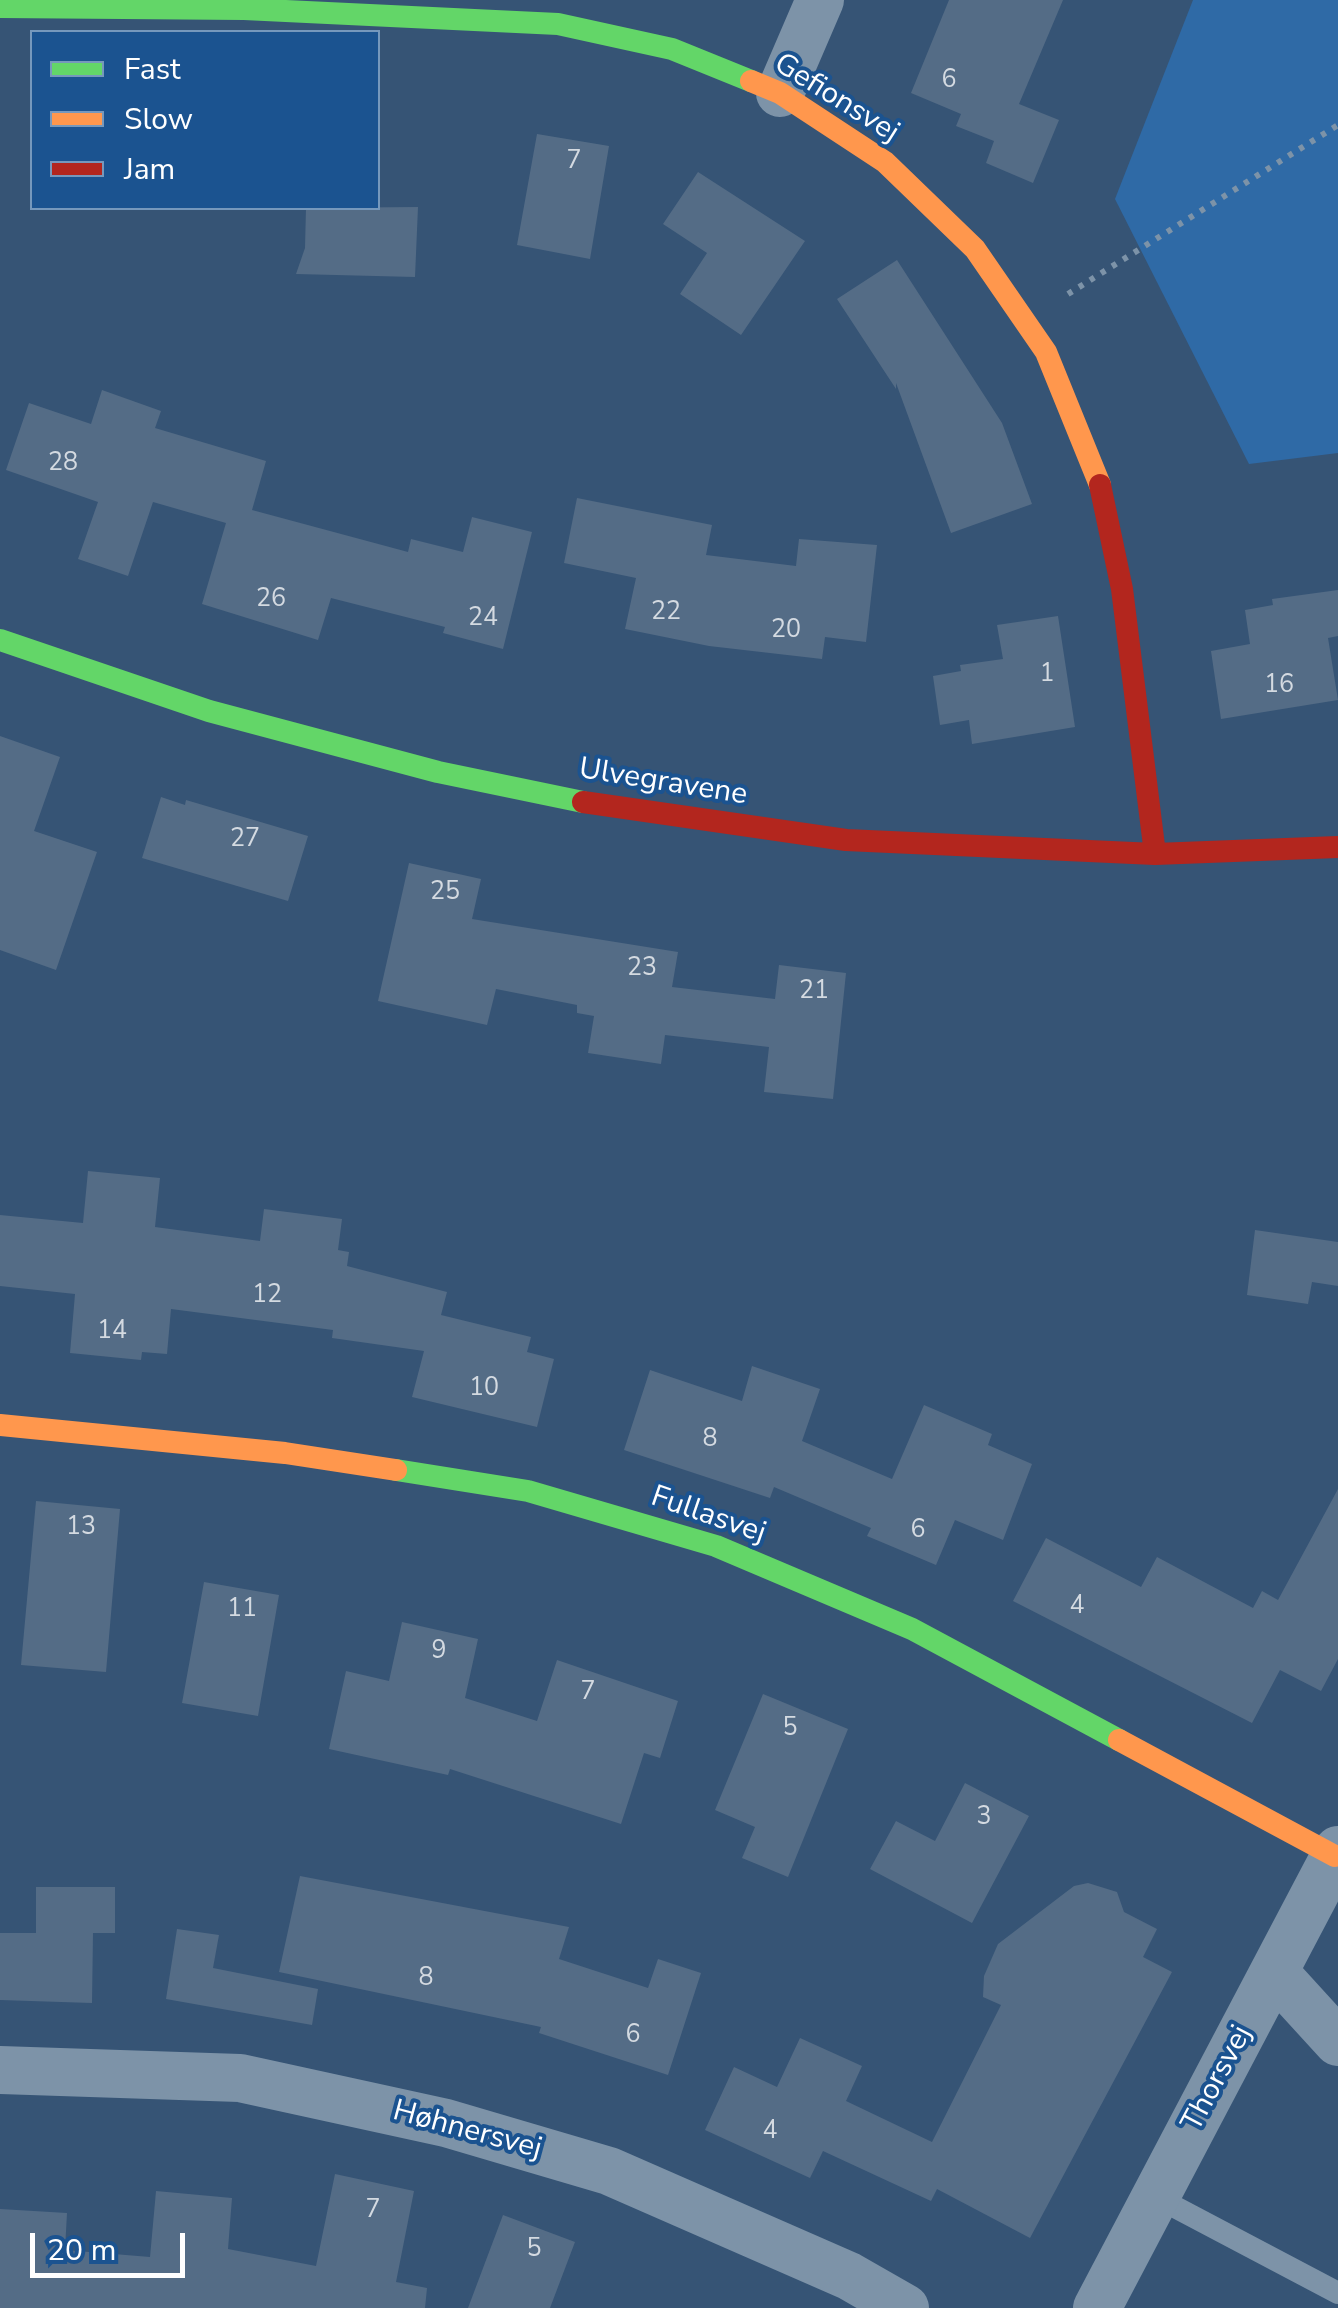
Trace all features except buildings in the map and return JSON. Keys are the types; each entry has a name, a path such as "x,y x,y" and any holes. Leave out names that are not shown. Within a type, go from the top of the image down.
{"street":[{"path":"780,93 820,0"},
{"name":"Gefionsvej","path":"0,6 244,5 558,24 672,49 780,93 885,162 975,249 1046,352 1096,467 1122,590 1155,854"},
{"name":"Ulvegravene","path":"0,640 209,711 438,772 597,806 846,840 1155,854 1338,846"},
{"name":"Fullasvej","path":"0,1426 285,1452 528,1491 716,1546 912,1629 1336,1853"},
{"name":"Thorsvej","path":"1097,2308 1336,1853"},
{"path":"1274,1972 1338,2042"},
{"name":"Høhnersvej","path":"0,2070 240,2078 446,2123 609,2170 849,2276 904,2308"}],"lane":[{"path":"1156,2197 1338,2294"}],"path":[{"path":"1024,321 1338,125"}],"shaded area":[{"path":"1193,0 1338,0 1338,453 1249,464 1115,199"}],"traffic: fast":[{"path":"0,7 244,9 558,24 672,49 751,81"},
{"path":"0,640 209,711 438,772 583,802"},
{"path":"396,1470 528,1491 716,1546 912,1629 1119,1740"}],"traffic: slow":[{"path":"751,81 780,93 885,162 975,249 1046,352 1100,485"},
{"path":"0,1425 285,1453 396,1470"},
{"path":"1119,1740 1335,1856"}],"traffic: jam":[{"path":"1100,485 1122,589 1155,854"},
{"path":"583,802 846,840 1155,854 1338,847"}]}
